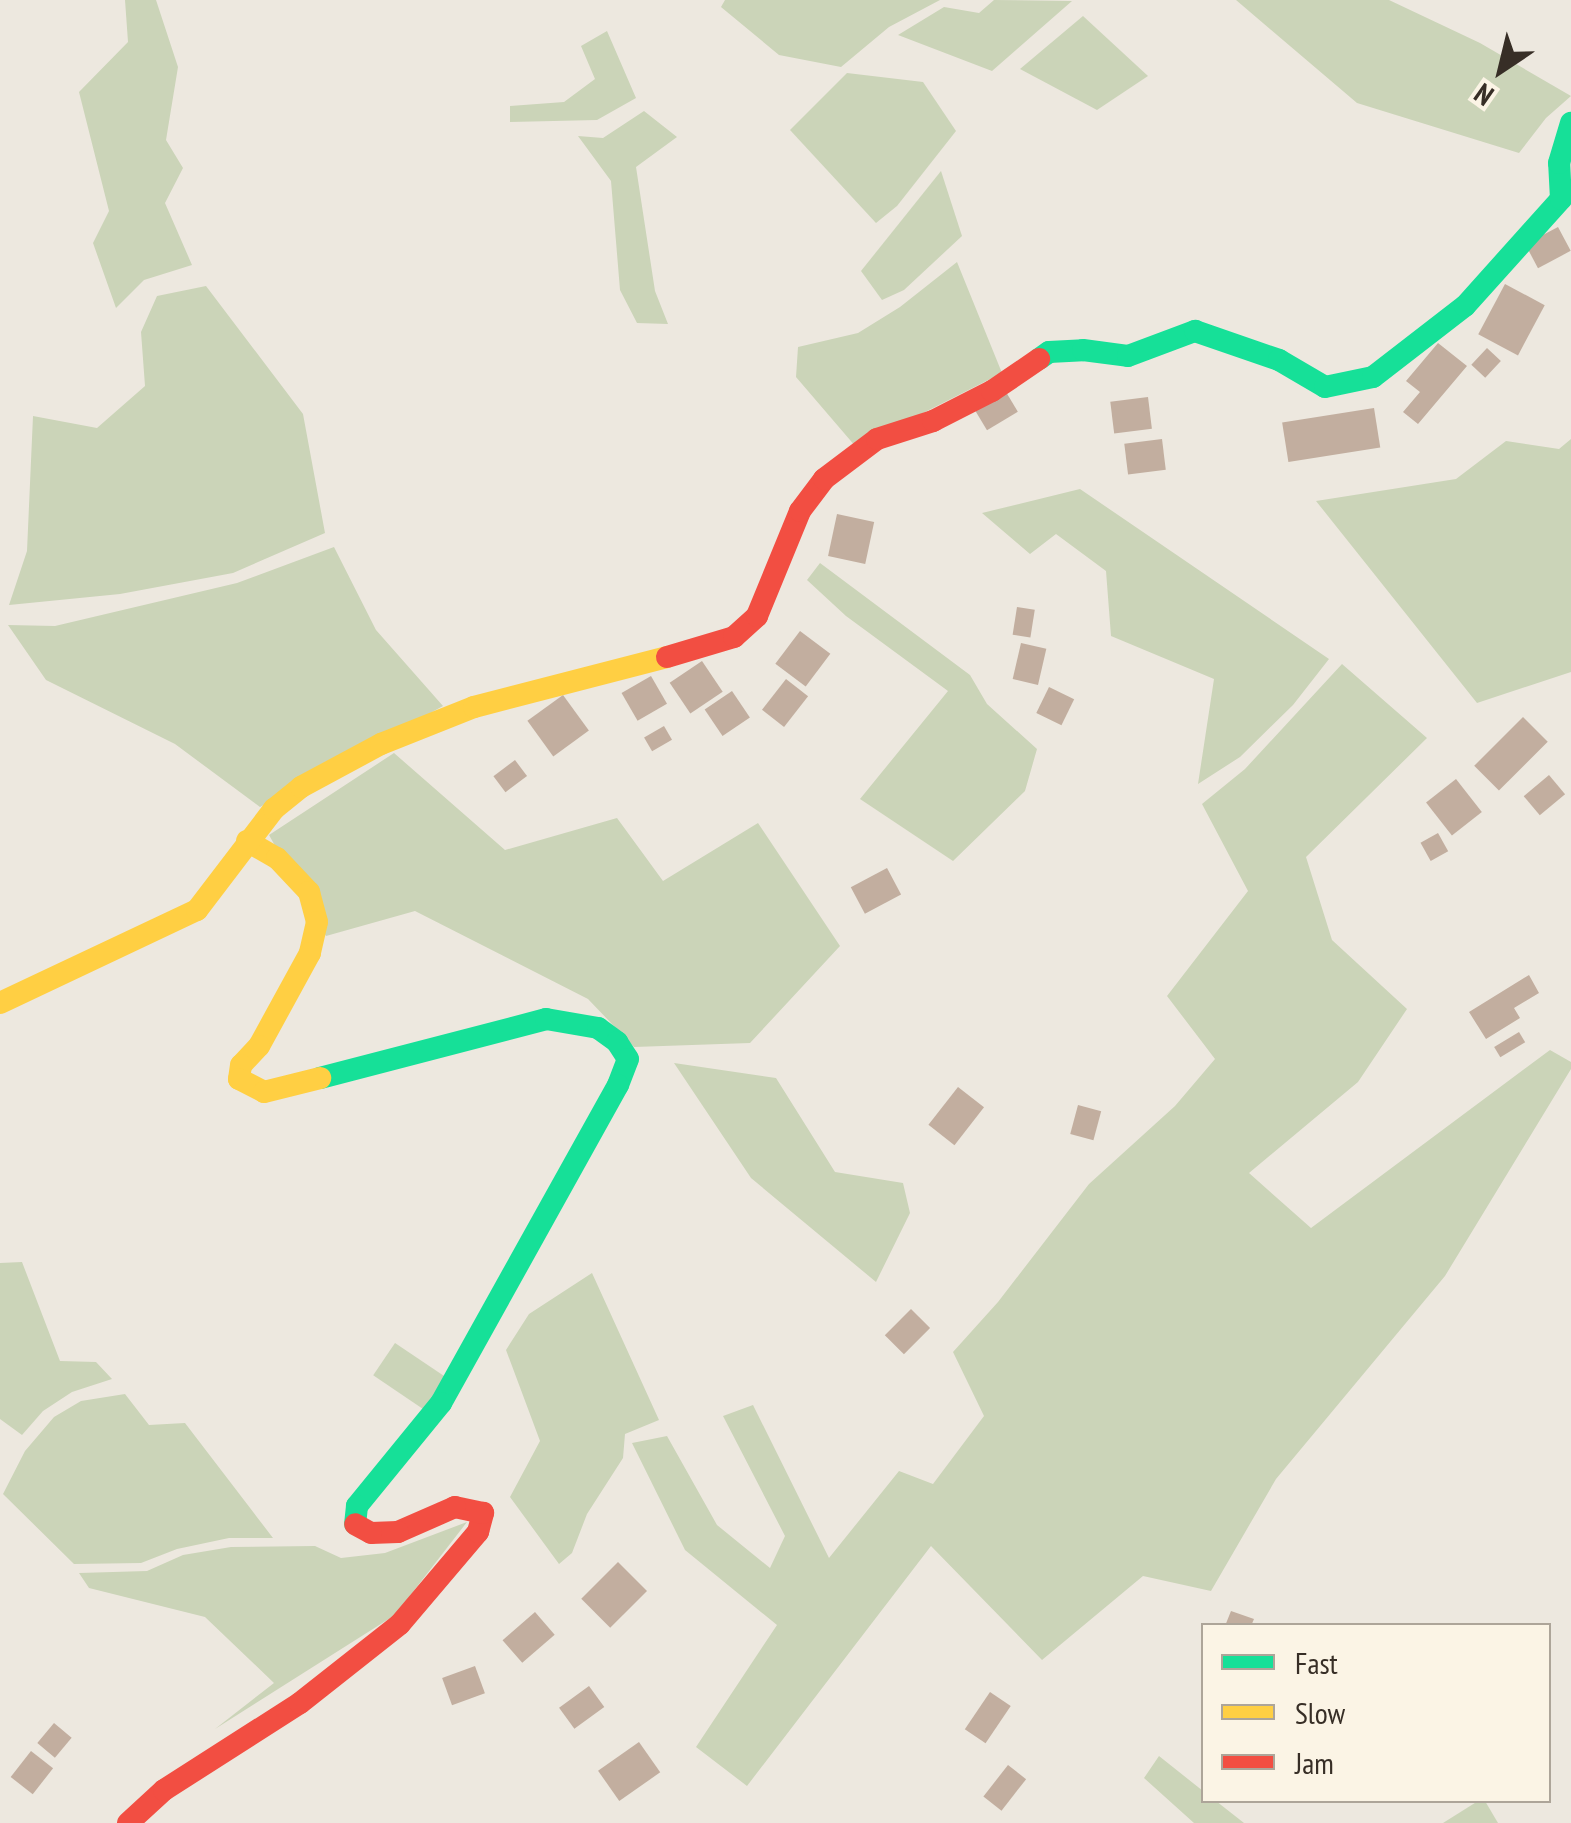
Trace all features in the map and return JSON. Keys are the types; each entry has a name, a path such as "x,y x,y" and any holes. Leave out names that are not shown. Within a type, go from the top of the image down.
{"street":[{"path":"0,1003 197,910 274,809 302,787 425,723 734,637 757,616 800,511 824,479 877,438 933,421 992,391 1049,352 1083,350 1128,356 1195,331 1279,360 1325,387 1373,376 1464,306 1561,199 1559,162 1571,124"},
{"path":"128,1823 164,1790 300,1703 400,1624 478,1532 483,1513 455,1507 398,1532 371,1533 355,1524 357,1506 441,1403 618,1085 628,1059 617,1042 598,1028 582,1022 546,1019 264,1092 248,1087 238,1079 242,1065 258,1046 310,953 317,922 309,892 277,858 247,841"}],"green space":[{"path":"125,0 156,0 178,67 166,140 183,168 165,203 192,265 144,280 116,308 93,243 109,211 79,92 128,42"},
{"path":"725,0 940,0 889,27 841,67 779,55 721,7"},
{"path":"994,0 1072,1 992,71 898,35 944,7 979,13"},
{"path":"1236,0 1389,0 1480,43 1571,96 1546,118 1519,153 1357,103"},
{"path":"1083,16 1148,76 1097,110 1020,69"},
{"path":"607,31 636,98 597,120 510,122 510,106 564,102 595,79 581,46"},
{"path":"847,73 923,82 956,131 897,206 876,223 790,130"},
{"path":"644,111 677,137 636,167 655,291 668,324 637,323 620,290 611,181 578,136 603,138"},
{"path":"941,171 962,236 904,290 882,300 861,271"},
{"path":"957,262 1002,373 856,447 796,377 798,347 858,333 900,307"},
{"path":"206,286 303,414 325,533 233,573 120,594 9,605 27,551 33,416 97,428 145,386 141,332 157,296"},
{"path":"1571,439 1571,672 1477,703 1316,501 1456,479 1506,441 1559,449"},
{"path":"1080,489 1329,659 1293,705 1240,757 1198,784 1214,679 1111,636 1106,571 1056,534 1030,554 982,513"},
{"path":"334,547 376,630 443,706 260,807 175,744 46,680 8,625 55,626 237,583"},
{"path":"820,563 970,675 987,704 1037,749 1025,791 953,861 860,799 948,691 846,616 807,580"},
{"path":"1342,664 1427,738 1306,857 1332,940 1407,1009 1358,1082 1249,1173 1311,1228 1550,1050 1571,1062 1571,1069 1445,1276 1276,1479 1211,1591 1143,1576 1042,1660 931,1546 747,1786 696,1747 777,1625 685,1550 632,1443 667,1436 717,1525 770,1568 785,1536 723,1416 753,1405 829,1558 899,1471 933,1484 984,1416 953,1352 998,1302 1089,1184 1175,1106 1215,1059 1167,996 1248,891 1202,804 1245,769"},
{"path":"394,753 505,850 617,818 663,881 758,823 840,946 750,1043 634,1047 588,999 415,911 326,936 269,835"},
{"path":"674,1063 776,1078 835,1172 903,1183 910,1213 876,1282 751,1178"},
{"path":"22,1262 60,1361 96,1362 112,1379 72,1392 43,1411 22,1435 0,1419 0,1263"},
{"path":"592,1273 659,1420 625,1434 623,1458 587,1514 572,1553 559,1564 510,1497 540,1441 506,1350 529,1314"},
{"path":"395,1343 446,1377 424,1409 373,1375"},
{"path":"125,1394 149,1425 185,1423 273,1538 229,1538 177,1549 141,1563 74,1564 3,1494 25,1451 54,1417 81,1401"},
{"path":"467,1522 395,1615 215,1729 274,1683 205,1617 89,1588 79,1573 147,1571 183,1555 231,1547 315,1546 341,1558 385,1553"},
{"path":"1159,1756 1201,1789 1201,1803 1219,1803 1244,1823 1194,1823 1144,1778"},
{"path":"1475,1803 1486,1803 1498,1823 1443,1823"}],"building":[{"path":"1558,227 1571,251 1538,268 1525,244"},
{"path":"1505,284 1545,305 1518,355 1478,334"},
{"path":"1438,343 1467,366 1418,424 1403,412 1420,392 1406,381"},
{"path":"1487,348 1501,361 1485,378 1471,365"},
{"path":"1006,392 1018,412 987,430 975,411"},
{"path":"1148,397 1152,429 1114,433 1110,402"},
{"path":"1374,408 1380,448 1288,462 1282,423"},
{"path":"1162,439 1166,470 1128,474 1124,444"},
{"path":"837,514 874,522 865,564 828,556"},
{"path":"1017,607 1035,610 1030,637 1013,635"},
{"path":"800,631 830,654 806,687 775,664"},
{"path":"1021,643 1046,649 1038,685 1013,679"},
{"path":"702,661 723,692 690,713 670,683"},
{"path":"651,676 667,704 638,721 622,693"},
{"path":"786,679 808,696 784,727 762,710"},
{"path":"1049,687 1074,699 1061,725 1036,713"},
{"path":"732,691 750,718 723,736 705,709"},
{"path":"563,695 589,731 553,756 527,721"},
{"path":"1523,717 1548,742 1499,791 1474,766"},
{"path":"664,726 672,740 652,751 644,738"},
{"path":"515,760 527,776 505,792 493,776"},
{"path":"1549,775 1565,794 1540,815 1524,796"},
{"path":"1456,779 1482,812 1452,835 1426,802"},
{"path":"1438,833 1448,851 1431,861 1421,843"},
{"path":"887,868 901,894 865,914 851,887"},
{"path":"1529,975 1539,993 1514,1008 1520,1018 1486,1039 1469,1012"},
{"path":"1519,1032 1525,1042 1500,1057 1494,1047"},
{"path":"958,1087 984,1107 954,1145 928,1125"},
{"path":"1078,1105 1101,1111 1093,1140 1070,1134"},
{"path":"911,1309 930,1328 904,1354 885,1335"},
{"path":"618,1562 647,1591 610,1628 581,1599"},
{"path":"1231,1611 1254,1619 1252,1623 1226,1623"},
{"path":"535,1612 555,1635 522,1663 503,1640"},
{"path":"475,1666 485,1693 452,1705 442,1678"},
{"path":"589,1686 604,1707 574,1729 559,1708"},
{"path":"990,1692 1011,1706 986,1743 965,1729"},
{"path":"54,1723 72,1738 55,1758 37,1743"},
{"path":"639,1742 660,1772 619,1801 598,1771"},
{"path":"31,1751 53,1768 33,1794 11,1777"},
{"path":"1008,1765 1026,1779 1001,1811 983,1797"}],"traffic: fast":[{"path":"1039,359 1049,352 1083,350 1128,356 1195,331 1279,360 1325,387 1373,377 1465,306 1561,199 1559,163 1571,123"},
{"path":"320,1078 546,1019 598,1028 617,1042 628,1059 618,1085 441,1403 357,1506 355,1524"}],"traffic: slow":[{"path":"0,1003 197,910 274,809 301,787 381,744 474,707 667,657"},
{"path":"247,841 277,858 309,892 317,922 310,953 259,1046 241,1065 239,1079 264,1092 320,1078"}],"traffic: jam":[{"path":"667,657 734,637 757,616 800,511 824,479 877,439 933,421 992,391 1039,359"},
{"path":"128,1823 164,1790 300,1703 400,1624 478,1532 483,1513 455,1507 398,1532 371,1533 355,1524"}]}
